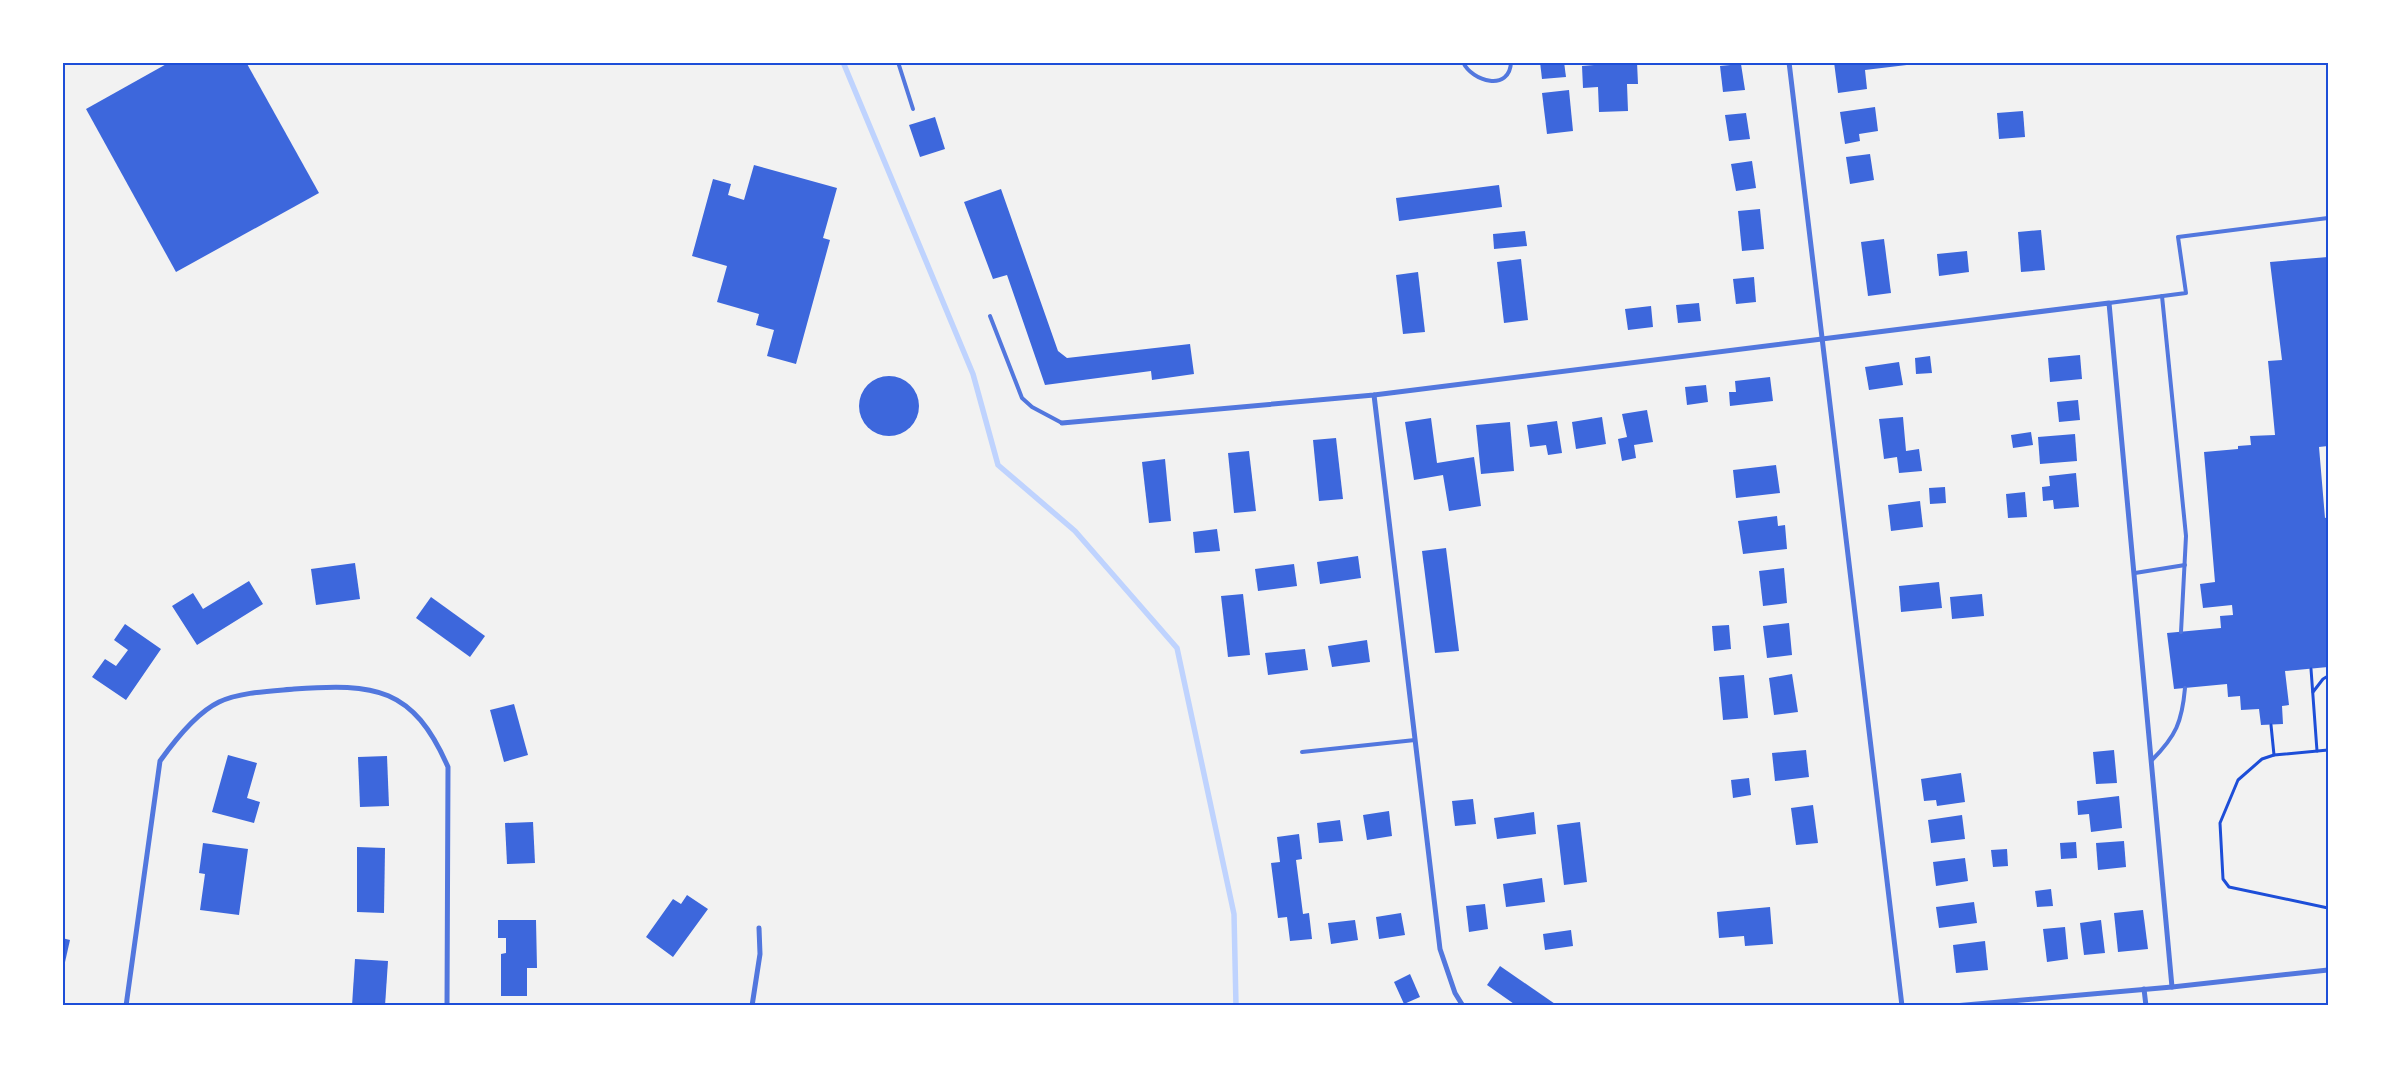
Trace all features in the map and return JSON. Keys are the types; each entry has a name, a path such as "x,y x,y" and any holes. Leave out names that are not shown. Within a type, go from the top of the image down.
{"street":[{"path":"1789,62 1902,1006"},
{"path":"1062,423 1374,395 2109,303 2172,987"},
{"path":"1374,395 1440,949 1451,985 1464,1006"},
{"path":"126,1006 160,761 182,731 219,702 259,692 338,686 368,689 384,694 404,705 422,719 437,741 448,767 447,1006"},
{"path":"753,1006 760,954 759,928"},
{"path":"1954,1006 2144,990 2328,970"},
{"path":"2144,990 2146,1006"}],"lane":[{"path":"898,62 913,109"},
{"path":"1463,62 1477,78 1494,82 1504,80 1510,70 1510,62"},
{"path":"2109,303 2186,293 2178,237 2328,218"},
{"path":"2162,296 2186,536 2186,566 2181,632"},
{"path":"990,316 1022,398 1032,407 1062,423"},
{"path":"2135,573 2186,566"},
{"path":"2152,760 2170,741 2178,726 2183,712 2185,688"},
{"path":"1302,752 1415,740"}],"path":[{"path":"2311,668 2317,751"},
{"path":"2313,693 2323,678 2328,676"},
{"path":"2272,725 2274,755"},
{"path":"2328,750 2274,755 2262,759 2238,780 2225,806 2220,823 2223,879 2229,886 2238,890 2328,908"}],"building":[{"path":"170,62 246,62 319,193 176,272 86,109"},
{"path":"1540,62 1564,62 1566,77 1542,79"},
{"path":"1594,62 1637,62 1638,84 1627,84 1628,111 1599,112 1598,87 1583,88 1582,66 1594,65"},
{"path":"1834,62 1914,62 1915,64 1865,70 1867,89 1838,93"},
{"path":"1741,64 1745,90 1723,92 1720,66"},
{"path":"1569,90 1573,131 1547,134 1542,93"},
{"path":"1875,107 1878,131 1859,134 1860,141 1845,144 1840,112"},
{"path":"2023,111 2025,137 1999,139 1997,113"},
{"path":"1746,113 1750,139 1729,141 1725,115"},
{"path":"935,117 945,149 920,157 909,125"},
{"path":"1870,154 1874,180 1850,184 1846,157"},
{"path":"1752,161 1756,188 1736,191 1731,164"},
{"path":"754,165 837,188 823,238 830,240 796,364 767,356 774,330 756,325 759,314 717,302 727,266 692,256 713,179 731,184 728,195 744,200"},
{"path":"1499,185 1502,207 1399,221 1396,198"},
{"path":"1001,189 1058,351 1067,358 1190,344 1194,374 1152,380 1151,371 1045,385 1007,275 993,279 964,202"},
{"path":"1760,209 1764,249 1742,251 1738,211"},
{"path":"2041,230 2045,270 2021,272 2018,232"},
{"path":"1525,231 1527,246 1494,249 1493,234"},
{"path":"1884,239 1891,293 1868,296 1861,242"},
{"path":"1967,251 1969,272 1939,276 1937,254"},
{"path":"2328,257 2328,446 2319,447 2325,518 2328,517 2328,667 2285,671 2289,705 2282,706 2283,724 2261,725 2259,709 2241,710 2240,696 2228,697 2227,684 2174,689 2167,633 2221,628 2220,616 2233,615 2232,605 2203,608 2200,584 2215,582 2204,452 2238,449 2238,446 2251,445 2250,436 2275,435 2268,361 2282,360 2270,262"},
{"path":"1521,259 1528,320 1504,323 1497,262"},
{"path":"1418,272 1425,332 1403,334 1396,275"},
{"path":"1754,277 1756,302 1736,304 1733,279"},
{"path":"1699,303 1701,321 1678,323 1676,305"},
{"path":"1651,306 1653,327 1628,330 1625,309"},
{"path":"2080,355 2082,379 2050,382 2048,358"},
{"path":"1930,356 1932,373 1916,374 1915,358"},
{"path":"1899,362 1903,385 1869,390 1865,367"},
{"path":"889,376 906,381 914,389 919,406 914,423 906,431 889,436 872,431 864,423 859,406 864,389 872,381"},
{"path":"1770,377 1773,401 1730,406 1729,392 1736,392 1735,381"},
{"path":"1706,385 1708,402 1687,405 1685,387"},
{"path":"2078,400 2080,420 2059,422 2057,402"},
{"path":"1647,410 1653,442 1634,445 1636,458 1622,461 1618,439 1627,437 1622,414"},
{"path":"1602,417 1606,444 1576,449 1572,422"},
{"path":"1903,417 1906,451 1919,449 1922,471 1899,473 1897,457 1884,459 1879,419"},
{"path":"1431,418 1437,463 1474,457 1481,506 1449,511 1443,475 1414,480 1405,422"},
{"path":"1557,421 1562,453 1548,455 1546,445 1530,447 1527,425"},
{"path":"1510,422 1514,471 1481,474 1476,425"},
{"path":"2031,432 2033,445 2013,448 2011,435"},
{"path":"2075,434 2077,461 2040,464 2038,437"},
{"path":"1336,438 1343,499 1319,501 1313,440"},
{"path":"1249,451 1256,511 1234,513 1228,453"},
{"path":"1165,459 1171,521 1149,523 1142,462"},
{"path":"1776,465 1780,493 1736,498 1733,470"},
{"path":"2076,473 2079,507 2054,509 2053,500 2043,501 2042,487 2050,486 2049,476"},
{"path":"1945,487 1946,503 1930,504 1929,488"},
{"path":"2025,492 2027,517 2008,518 2006,494"},
{"path":"1920,501 1923,527 1891,531 1888,505"},
{"path":"1777,516 1778,526 1785,525 1787,549 1743,554 1738,521"},
{"path":"1217,529 1220,551 1195,553 1193,532"},
{"path":"1446,548 1459,651 1435,653 1422,551"},
{"path":"1358,556 1361,578 1320,584 1317,562"},
{"path":"355,563 360,599 316,605 311,569"},
{"path":"1294,564 1297,586 1258,591 1255,569"},
{"path":"1784,568 1787,603 1763,606 1759,571"},
{"path":"249,581 263,604 197,645 172,606 193,593 203,609"},
{"path":"1939,582 1942,608 1901,612 1899,586"},
{"path":"1243,594 1250,655 1228,657 1221,596"},
{"path":"1982,594 1984,616 1952,619 1950,597"},
{"path":"431,597 485,636 470,657 416,618"},
{"path":"1789,623 1792,655 1767,658 1763,626"},
{"path":"125,624 161,649 126,700 92,677 105,659 116,666 128,650 114,640"},
{"path":"1729,625 1731,649 1714,651 1712,626"},
{"path":"1367,640 1370,662 1332,667 1328,646"},
{"path":"1305,649 1308,670 1268,675 1265,653"},
{"path":"1792,674 1798,712 1774,715 1769,678"},
{"path":"1744,675 1748,718 1723,720 1719,677"},
{"path":"514,704 528,755 504,762 490,710"},
{"path":"1806,750 1809,777 1775,781 1772,753"},
{"path":"2114,750 2117,783 2096,784 2093,752"},
{"path":"228,755 257,763 247,798 260,802 254,823 212,812"},
{"path":"387,756 389,806 360,807 358,757"},
{"path":"1961,773 1965,802 1937,806 1936,800 1924,801 1921,779"},
{"path":"1749,778 1751,795 1733,798 1731,780"},
{"path":"2119,796 2122,828 2091,832 2089,814 2078,815 2077,801"},
{"path":"1473,799 1476,824 1455,826 1452,801"},
{"path":"1813,805 1818,843 1796,845 1791,808"},
{"path":"1389,811 1392,836 1367,840 1363,815"},
{"path":"1534,812 1536,834 1497,839 1494,818"},
{"path":"1962,815 1965,839 1931,843 1928,820"},
{"path":"1340,820 1343,841 1319,843 1317,823"},
{"path":"533,822 535,863 507,864 505,823"},
{"path":"1580,822 1587,882 1564,885 1557,825"},
{"path":"1299,834 1302,859 1296,860 1303,914 1309,913 1312,939 1290,941 1287,917 1278,918 1271,863 1280,862 1277,837"},
{"path":"2124,841 2126,867 2098,870 2096,843"},
{"path":"2076,842 2077,858 2061,859 2060,843"},
{"path":"203,843 248,849 239,915 200,910 205,874 199,873"},
{"path":"357,847 385,848 384,913 357,912"},
{"path":"2007,849 2008,866 1993,867 1991,850"},
{"path":"1965,858 1968,881 1936,886 1933,862"},
{"path":"1542,878 1545,902 1506,907 1503,884"},
{"path":"2051,889 2053,906 2037,907 2035,891"},
{"path":"687,895 708,909 673,957 646,937 673,899 681,904"},
{"path":"1974,902 1977,923 1939,928 1936,907"},
{"path":"1485,904 1488,929 1469,932 1466,906"},
{"path":"1770,907 1773,944 1745,946 1744,936 1719,938 1717,912"},
{"path":"2143,910 2148,949 2118,952 2114,913"},
{"path":"1401,913 1405,935 1379,939 1376,917"},
{"path":"498,920 536,920 537,968 527,968 527,996 501,996 501,954 506,953 506,938 498,938"},
{"path":"1355,920 1358,940 1331,944 1328,923"},
{"path":"2101,920 2105,953 2084,955 2080,923"},
{"path":"2065,927 2068,959 2047,962 2043,929"},
{"path":"1571,930 1573,946 1545,950 1543,934"},
{"path":"62,938 70,940 63,971 62,971"},
{"path":"1985,941 1988,970 1956,973 1953,945"},
{"path":"355,959 388,961 385,1006 352,1006"},
{"path":"1500,966 1558,1006 1517,1006 1487,985"},
{"path":"1410,974 1420,997 1404,1004 1394,982"}],"waterway":[{"path":"843,62 973,374 998,465 1075,531 1177,648 1234,914 1236,1006"}]}
